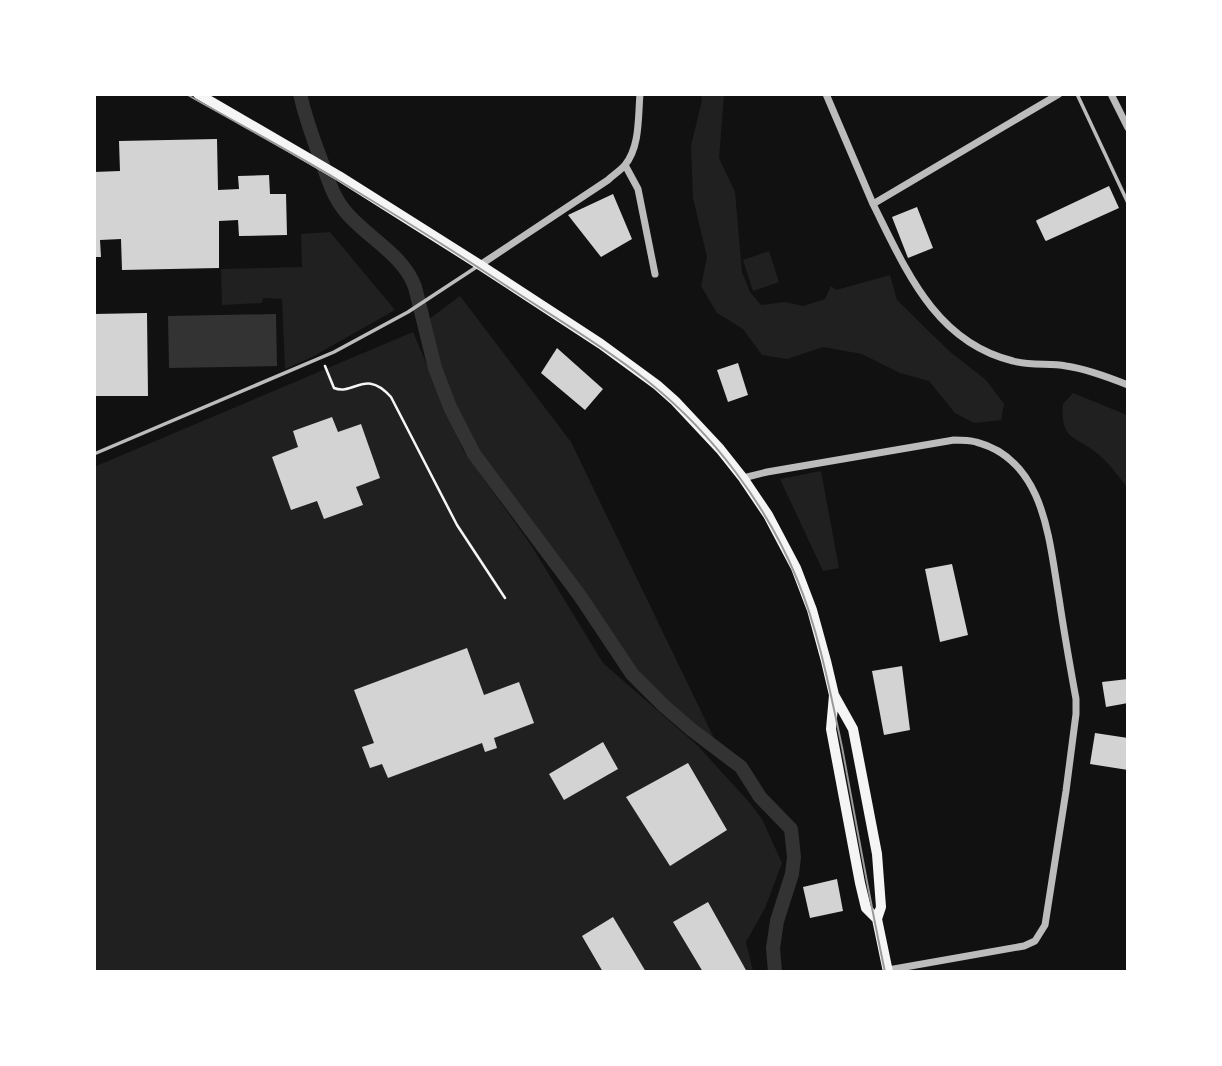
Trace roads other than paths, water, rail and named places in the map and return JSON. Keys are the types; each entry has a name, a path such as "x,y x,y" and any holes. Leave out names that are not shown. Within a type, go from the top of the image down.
{"main road":[{"path":"198,94 339,176 601,344 657,385 696,422 743,478 768,515 796,568 819,634 834,695 851,723 877,854 881,907 877,919 888,971"},
{"path":"834,695 831,729 841,788 866,908 877,919"}],"street":[{"path":"480,265 608,180 625,165 636,139 640,94"},
{"path":"826,94 873,204 900,257 932,309 950,329 989,355 1016,362 1066,366 1128,385"},
{"path":"873,204 1059,94"},
{"path":"1111,94 1128,128"},
{"path":"625,165 638,189 655,274"},
{"path":"743,478 954,440 974,441 1012,460 1028,481 1041,506 1051,544 1076,699 1066,791 1045,925 1035,941 1024,946 888,971"}],"lane":[{"path":"1077,94 1128,203"},
{"path":"94,454 322,357 408,312 480,265"}],"waterway":[{"path":"300,94 311,134 337,198 345,211 402,265 415,287 435,368 450,407 474,454 580,596 632,674 692,730 741,767 760,797 791,829 794,857 792,874 777,921 773,948 775,972"}],"tram line":[{"path":"186,94 378,204 613,356 673,403 736,472 784,551 812,620 842,747 885,972"}]}
